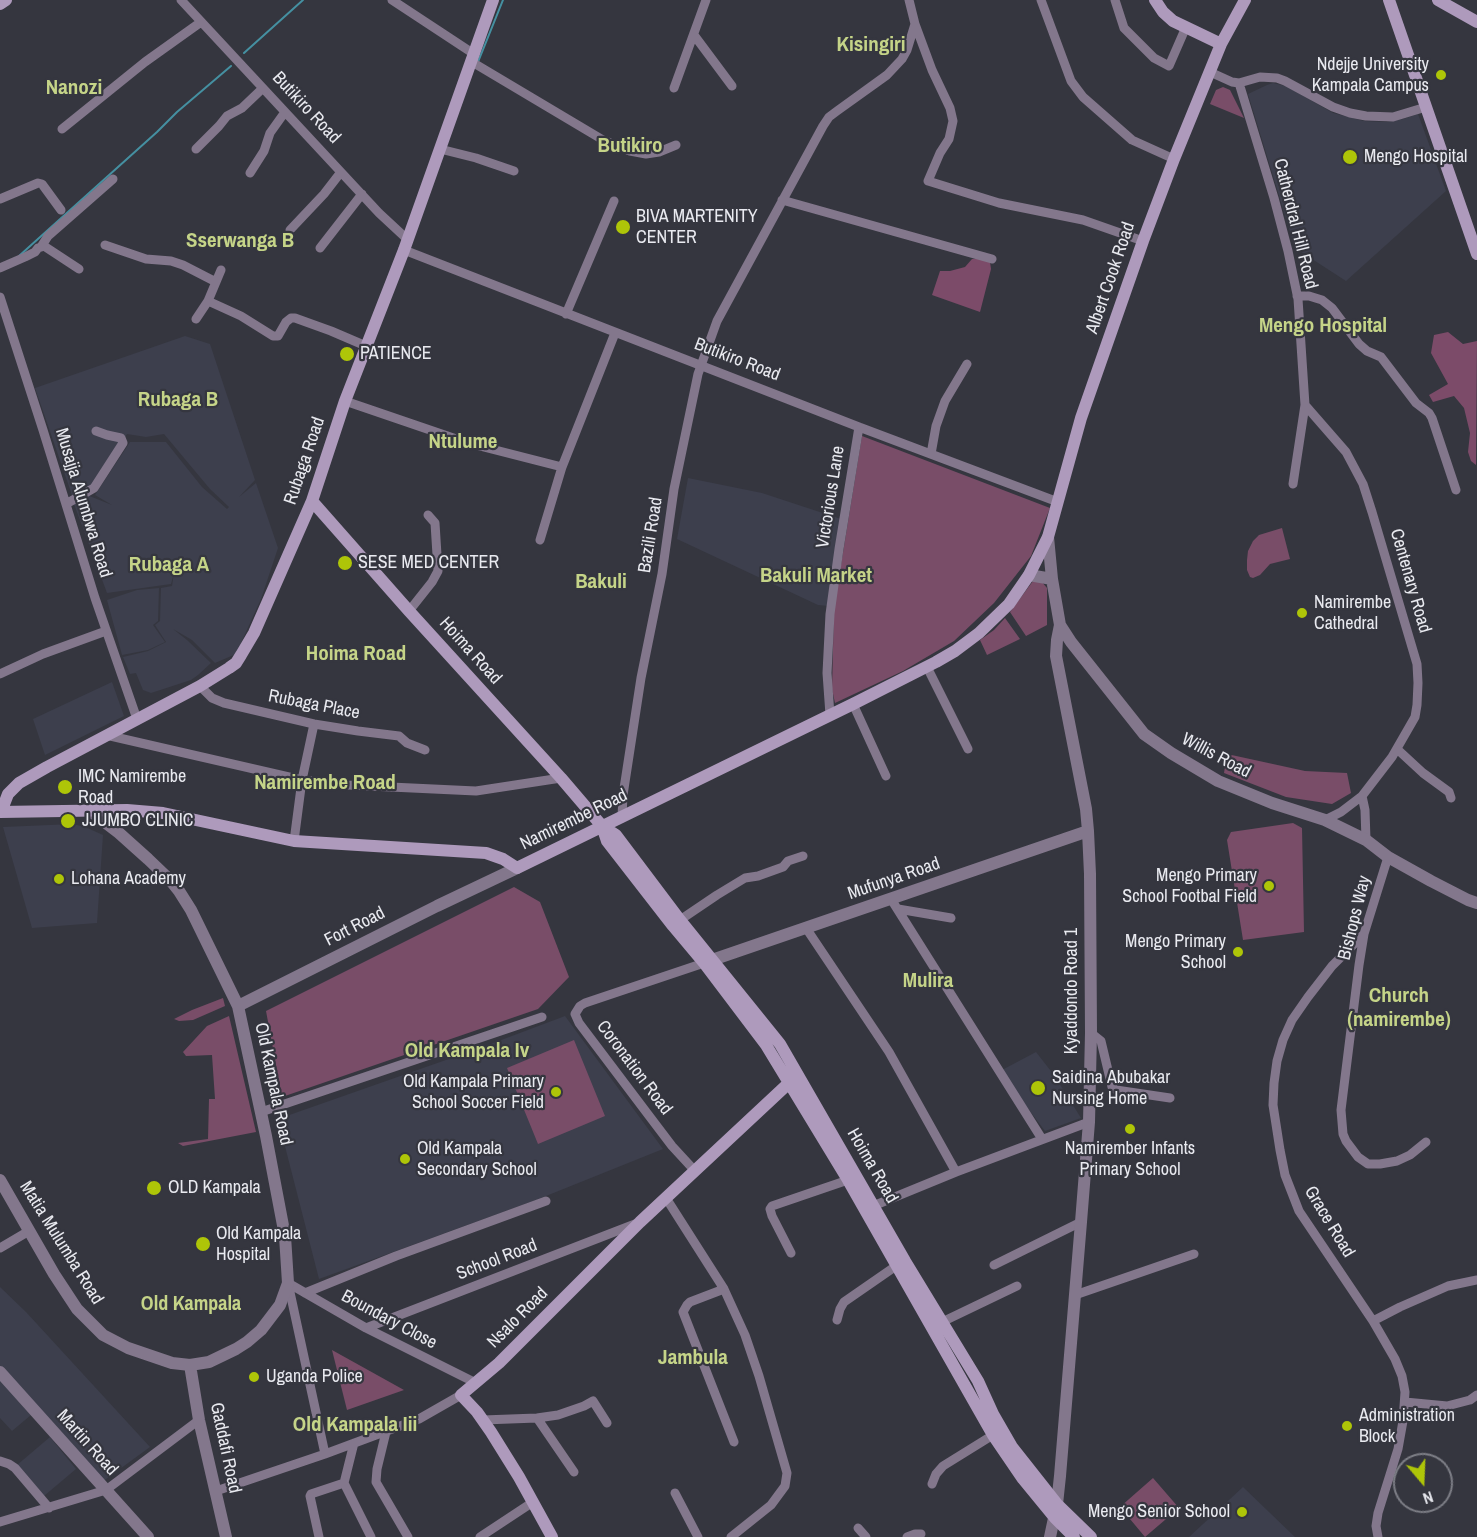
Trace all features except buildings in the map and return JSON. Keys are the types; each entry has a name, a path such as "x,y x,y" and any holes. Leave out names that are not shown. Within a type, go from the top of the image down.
{"main road":[{"path":"0,4 6,0"},
{"name":"Rubaga Road","path":"0,812 8,794 19,783 200,686 236,663 241,655 254,633 312,501 345,401 405,245 493,0"},
{"path":"1155,0 1162,12 1173,21 1221,44"},
{"name":"Albert Cook Road","path":"1029,575 1048,537 1081,418 1143,241 1221,44 1245,0"},
{"path":"1389,0 1477,254"},
{"path":"1438,0 1477,22"},
{"name":"Hoima Road","path":"312,501 602,826 616,835 680,920 790,1082 993,1435 1023,1479 1074,1537"},
{"name":"Namirembe Road","path":"0,812 127,810 163,813 294,841 486,853 503,859 517,868 853,704 955,651 979,633 1009,604 1029,575"},
{"name":"Hoima Road","path":"602,826 607,841 673,926 780,1044 873,1206 978,1381 1012,1447 1057,1504 1091,1537"},
{"name":"Nsalo Road","path":"461,1395 499,1363 640,1222 790,1082"},
{"path":"461,1395 483,1420 505,1454 552,1537"}],"street":[{"name":"Butikiro Road","path":"181,0 362,194 405,245 566,314 1058,501"},
{"path":"392,0 473,58 603,140 630,151 646,154 676,146"},
{"path":"674,88 706,0"},
{"path":"909,0 915,24 932,70 950,108 953,121 949,139 928,181 999,203 1083,220 1143,241"},
{"path":"1041,0 1071,81 1083,97 1132,140 1174,159"},
{"path":"1115,0 1124,28 1154,58 1169,66 1186,27"},
{"path":"62,129 145,62 201,22"},
{"name":"Bazili Road","path":"621,817 641,678 662,574 675,489 698,374 717,321 829,117 895,68 907,50 915,24"},
{"path":"694,35 732,86"},
{"path":"1210,72 1232,82 1260,77 1277,78 1334,107 1366,116 1392,117 1426,106"},
{"name":"Catherdral Hill Road","path":"1239,82 1274,198 1297,296 1305,405 1293,483"},
{"path":"196,149 227,116 242,108 263,88"},
{"path":"250,173 264,151 270,133 285,112"},
{"path":"440,149 514,171"},
{"path":"290,230 341,172"},
{"path":"0,268 35,252 48,236 113,179"},
{"path":"0,200 38,183 42,184 62,210"},
{"path":"320,248 362,194"},
{"path":"782,200 992,259"},
{"path":"566,314 614,201"},
{"path":"105,245 146,259 171,261 216,282"},
{"path":"41,247 44,246 80,269"},
{"path":"196,319 208,301 221,270"},
{"path":"1297,296 1309,296 1322,300 1332,308 1359,344 1367,351 1381,357 1416,403 1429,413 1456,490"},
{"name":"Musajja Alumbwa Road","path":"0,297 106,631 137,719"},
{"path":"208,301 241,316 273,336 278,336 286,322 295,318 366,346"},
{"path":"540,540 562,467 615,333"},
{"path":"931,454 936,426 945,400 967,364"},
{"path":"345,401 468,443 562,467"},
{"name":"Centenary Road","path":"1305,405 1346,452 1362,484 1376,523 1417,664 1415,717 1397,749 1362,796 1341,812 1325,820"},
{"name":"Victorious Lane","path":"830,715 828,673 830,614 838,549 859,427"},
{"path":"66,504 94,488 123,443 121,438 96,430"},
{"path":"409,611 438,571 435,522 428,515"},
{"name":"Willis Road","path":"1048,537 1059,625 1144,734 1218,781 1272,803 1325,820 1366,840 1388,857 1431,881 1477,903"},
{"path":"1029,575 1052,579"},
{"name":"Kyaddondo Road 1","path":"1050,1537 1057,1504 1081,1222 1089,1122 1091,1033 1088,831 1086,809 1056,656 1059,625"},
{"path":"0,674 43,654 106,631"},
{"path":"927,667 968,749"},
{"name":"Rubaga Place","path":"200,686 212,698 224,704 314,724 399,735 407,743 425,750"},
{"path":"853,704 886,776"},
{"path":"294,841 302,780 314,724"},
{"path":"106,735 302,780 348,785 476,791 561,778"},
{"path":"1397,749 1424,774 1449,792 1451,798"},
{"path":"1362,796 1366,840"},
{"name":"Old Kampala Road","path":"89,810 148,859 179,891 191,910 238,1006 285,1236 288,1283 280,1305 261,1330 247,1342 209,1362 190,1365"},
{"name":"Mufunya Road","path":"708,962 806,928 894,904 1088,831"},
{"path":"680,920 745,878 783,867 788,861 803,856"},
{"name":"Bishops Way","path":"1388,857 1364,933 1341,1110 1343,1134 1358,1157 1368,1164 1397,1161 1410,1155 1426,1142"},
{"path":"489,881 503,859"},
{"name":"Fort Road","path":"238,1006 517,868"},
{"path":"894,904 951,918"},
{"path":"894,904 1042,1139"},
{"path":"806,928 889,1052 956,1172"},
{"name":"Grace Road","path":"1364,933 1332,966 1292,1020 1277,1061 1273,1105 1285,1175 1299,1211 1373,1321 1402,1376 1405,1402 1398,1449 1378,1513 1376,1526 1378,1537"},
{"name":"Coronation Road","path":"695,1171 672,1146 579,1023 575,1014 585,1003 708,962"},
{"path":"261,1112 542,1017"},
{"path":"1091,1033 1101,1041 1112,1087 1116,1090 1170,1098"},
{"path":"873,1206 1089,1122"},
{"name":"Matia Mulumba Road","path":"0,1180 65,1292 77,1309 103,1335 147,1356 190,1365"},
{"path":"791,1253 772,1216 770,1209 772,1206 848,1180"},
{"path":"666,1198 724,1289 759,1376 787,1473 785,1486 771,1505 731,1537"},
{"path":"306,1293 396,1256 546,1201"},
{"name":"School Road","path":"366,1328 640,1222"},
{"path":"994,1265 1081,1222"},
{"path":"0,1248 29,1231"},
{"path":"1075,1295 1194,1254"},
{"path":"837,1320 844,1302 896,1266"},
{"path":"1373,1321 1448,1286 1477,1280"},
{"path":"288,1283 325,1454"},
{"name":"Boundary Close","path":"288,1283 366,1328 476,1383"},
{"path":"942,1322 1017,1286"},
{"path":"724,1289 690,1302 683,1312 734,1442"},
{"name":"Gaddafi Road","path":"190,1365 226,1537"},
{"name":"Martin Road","path":"0,1372 148,1537"},
{"name":"Nsalo Road","path":"216,1491 386,1432 419,1419 461,1395"},
{"path":"1405,1402 1447,1406 1475,1399"},
{"path":"483,1420 558,1415 593,1401 606,1423"},
{"path":"537,1418 574,1472"},
{"path":"0,1522 106,1490 200,1420"},
{"path":"386,1432 376,1482 408,1537"},
{"path":"932,1484 936,1474 943,1466 993,1435"},
{"path":"354,1443 344,1482 371,1537"},
{"path":"0,1461 15,1468 49,1508"},
{"path":"319,1537 310,1496 344,1482"},
{"path":"675,1493 698,1537"},
{"path":"480,1537 532,1502"},
{"path":"858,1528 866,1537"},
{"path":"908,1537 921,1534"}],"shaded area":[{"name":"Mengo Hospital","path":"1273,83 1286,86 1333,113 1364,121 1386,122 1418,114 1446,191 1346,281 1295,248 1248,94"},
{"path":"1223,87 1230,90 1244,118 1210,104 1216,90"},
{"path":"983,258 990,262 991,269 980,312 932,295 940,271 965,267 972,259"},
{"path":"1448,332 1463,344 1477,341 1476,465 1471,461 1468,452 1470,433 1464,408 1454,396 1433,402 1429,395 1448,384 1431,353 1434,335"},
{"path":"185,336 210,344 255,480 239,497 256,483 278,548 261,599 236,654 215,663 192,640 173,629 211,663 191,680 151,693 143,690 136,673 130,674 123,657 148,651 166,642 155,625 160,621 161,588 172,586 174,573 171,584 107,593 74,504 87,495 112,505 95,495 130,442 166,442 202,487 227,509 229,507 210,489 164,434 146,437 127,434 96,483 73,498 35,388"},
{"path":"862,436 1050,508 1031,556 994,603 954,641 903,671 835,703 832,689 834,608"},
{"path":"688,478 762,493 841,519 829,606 818,605 677,539"},
{"path":"1282,528 1290,559 1270,564 1260,575 1250,577 1247,560 1253,541 1259,535"},
{"path":"1033,581 1041,581 1047,588 1047,625 1026,636 1010,612"},
{"path":"159,588 158,621 153,625 165,642 148,650 122,655 107,600 137,590"},
{"path":"1005,618 1020,639 987,655 980,640"},
{"path":"112,682 124,716 45,755 33,719"},
{"path":"1227,754 1305,771 1347,773 1351,793 1332,804 1286,797 1224,773"},
{"name":"Mengo Primary School Footbal Field","path":"1293,823 1302,828 1304,932 1243,940 1227,840 1231,832"},
{"name":"Lohana Academy","path":"73,824 103,835 97,923 32,928 3,827"},
{"path":"514,887 540,902 569,977 538,1009 282,1097 266,1011"},
{"path":"223,998 225,1006 193,1020 174,1019 192,1010"},
{"path":"229,1016 256,1132 183,1146 178,1143 208,1139 209,1099 215,1099 212,1055 186,1056 183,1052 207,1026"},
{"name":"Old Kampala Secondary School","path":"565,1016 663,1149 536,1200 319,1279 278,1119"},
{"name":"Old Kampala Primary School Soccer Field","path":"574,1040 605,1116 538,1144 507,1068"},
{"name":"Saidina Abubakar Nursing Home","path":"1036,1052 1054,1075 1081,1118 1045,1131 1023,1102 1002,1070"},
{"path":"0,1287 26,1312 150,1447 102,1482 0,1367"},
{"path":"332,1350 404,1390 347,1410"},
{"path":"0,1379 31,1415 12,1431 0,1418"},
{"path":"50,1437 76,1469 44,1496 17,1465"},
{"path":"1153,1478 1179,1508 1145,1537 1120,1507"},
{"name":"Mengo Senior School","path":"1243,1487 1295,1537 1189,1537"}],"waterway":[{"path":"244,53 303,0"},
{"path":"478,62 503,0"},
{"path":"19,256 231,66"}],"place":[{"name":"Ndejje University Kampala Campus","path":"1441,75"},
{"name":"Mengo Hospital","path":"1350,157"},
{"name":"BIVA MARTENITY CENTER","path":"623,227"},
{"name":"PATIENCE","path":"347,354"},
{"name":"SESE MED CENTER","path":"345,563"},
{"name":"Namirembe Cathedral","path":"1302,613"},
{"name":"IMC Namirembe Road","path":"65,787"},
{"name":"JJUMBO CLINIC","path":"68,821"},
{"name":"Lohana Academy","path":"59,879"},
{"name":"Mengo Primary School Footbal Field","path":"1269,886"},
{"name":"Mengo Primary School","path":"1238,952"},
{"name":"Saidina Abubakar Nursing Home","path":"1038,1088"},
{"name":"Old Kampala Primary School Soccer Field","path":"556,1092"},
{"name":"Namirember Infants Primary School","path":"1130,1129"},
{"name":"Old Kampala Secondary School","path":"405,1159"},
{"name":"OLD Kampala","path":"154,1188"},
{"name":"Old Kampala Hospital","path":"203,1244"},
{"name":"Uganda Police","path":"254,1377"},
{"name":"Administration Block","path":"1347,1426"},
{"name":"Mengo Senior School","path":"1242,1512"}],"district":[{"name":"Kisingiri","path":"871,45"},
{"name":"Nanozi","path":"74,88"},
{"name":"Butikiro","path":"630,146"},
{"name":"Sserwanga B","path":"240,241"},
{"name":"Mengo Hospital","path":"1323,326"},
{"name":"Rubaga B","path":"178,400"},
{"name":"Ntulume","path":"463,442"},
{"name":"Rubaga A","path":"169,565"},
{"name":"Bakuli Market","path":"816,576"},
{"name":"Bakuli","path":"601,582"},
{"name":"Hoima Road","path":"356,654"},
{"name":"Namirembe Road","path":"325,783"},
{"name":"Mulira","path":"928,981"},
{"name":"Church (namirembe)","path":"1399,1008"},
{"name":"Old Kampala Iv","path":"467,1051"},
{"name":"Old Kampala","path":"191,1305"},
{"name":"Jambula","path":"693,1358"},
{"name":"Old Kampala Iii","path":"355,1425"}]}
